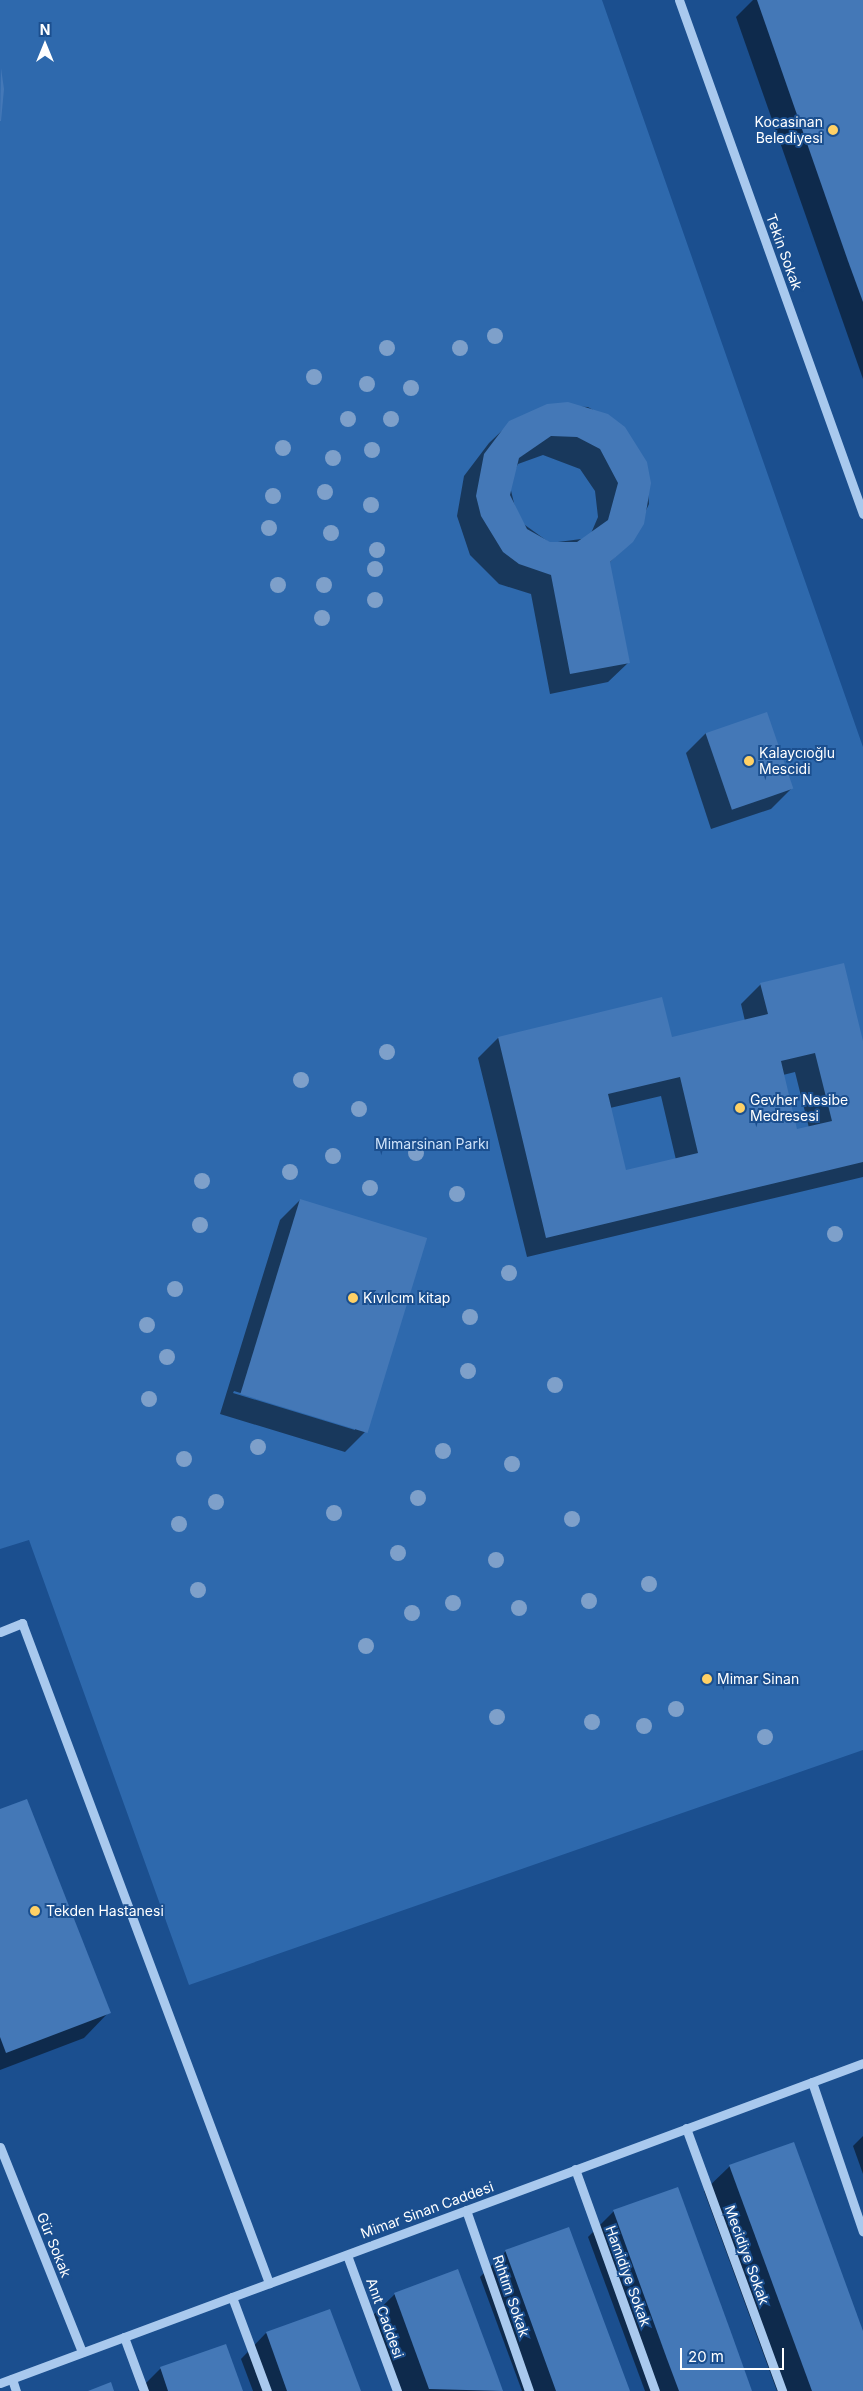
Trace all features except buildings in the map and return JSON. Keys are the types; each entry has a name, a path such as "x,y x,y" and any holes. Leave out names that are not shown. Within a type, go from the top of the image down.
{"street":[{"name":"Tekin Sokak","path":"679,0 863,514"},
{"path":"0,1632 22,1623 269,2283"},
{"name":"Mimar Sinan Caddesi","path":"0,2383 863,2063"},
{"path":"812,2082 863,2232"},
{"name":"Mecidiye Sokak","path":"686,2128 782,2391"},
{"name":"Gür Sokak","path":"0,2148 82,2352"},
{"name":"Hamidiye Sokak","path":"575,2169 655,2391"},
{"name":"Rıhtım Sokak","path":"466,2210 529,2391"},
{"name":"Anıt Caddesi","path":"347,2254 397,2391"},
{"path":"232,2297 267,2391"},
{"path":"124,2338 144,2391"},
{"path":"12,2379 16,2391"}],"green space":[{"name":"Mimarsinan Parkı","path":"0,0 602,0 863,747 863,1750 189,1985 29,1540 0,1549"}],"place":[{"name":"Kocasinan Belediyesi","path":"833,130"},
{"name":"Kalaycıoğlu Mescidi","path":"749,761"},
{"name":"Gevher Nesibe Medresesi","path":"740,1108"},
{"name":"Kıvılcım kitap","path":"353,1298"},
{"name":"Mimar Sinan","path":"707,1679"},
{"name":"Tekden Hastanesi","path":"35,1911"}]}
